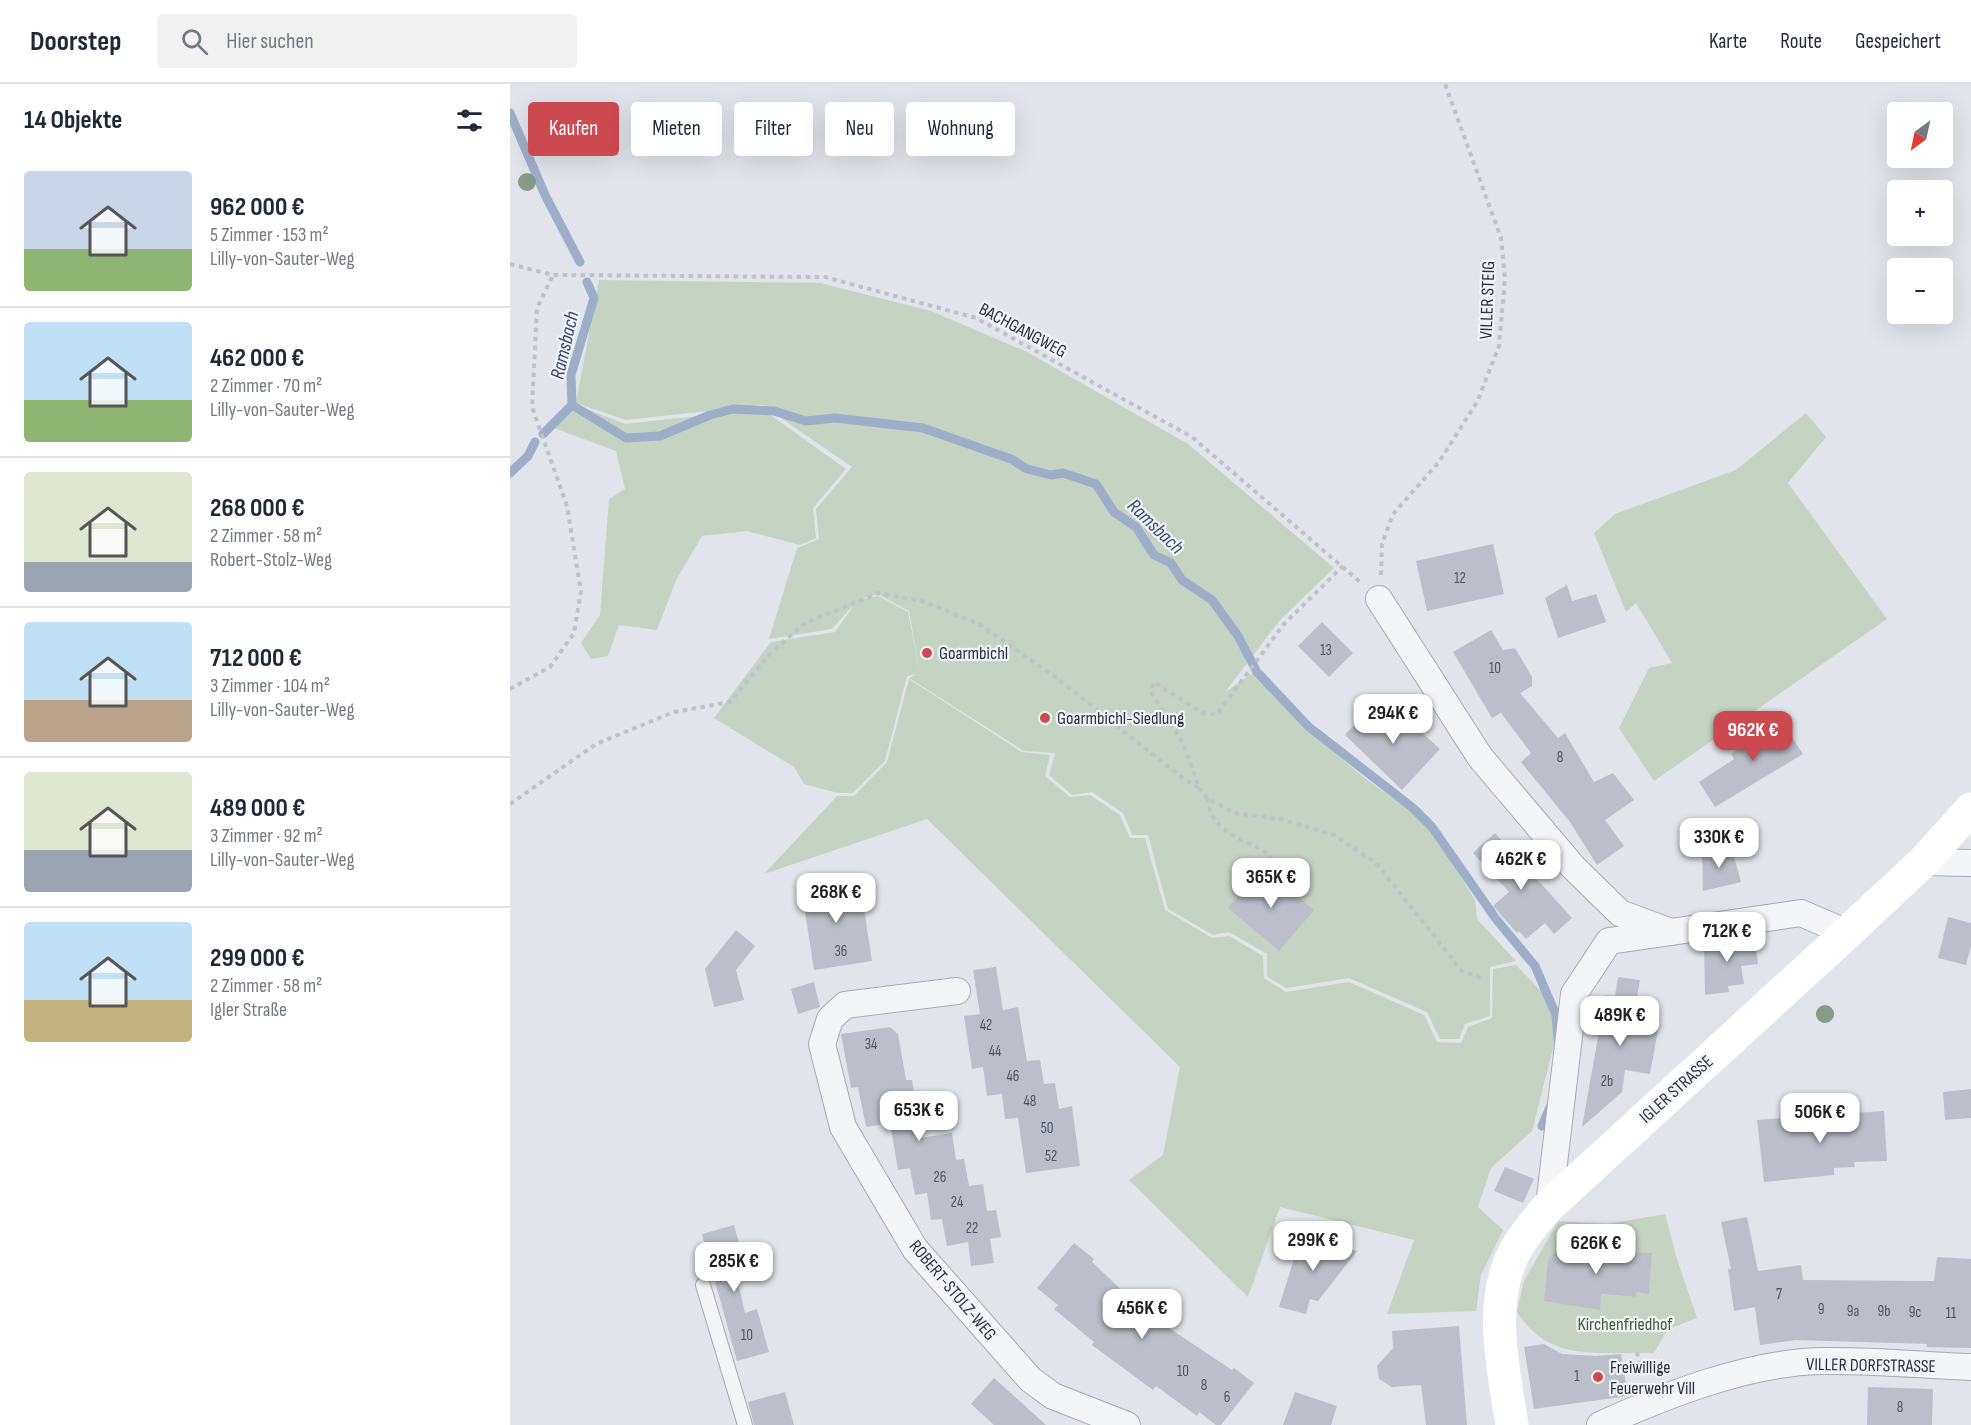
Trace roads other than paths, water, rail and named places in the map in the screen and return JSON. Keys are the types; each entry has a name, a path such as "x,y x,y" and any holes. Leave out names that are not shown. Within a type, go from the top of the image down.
{"main road":[{"name":"IGLER STRASSE","path":"1512,1425 1501,1341 1501,1298 1511,1259 1521,1241 1549,1206 1923,862 1971,809"}],"street":[{"path":"1379,599 1480,757 1573,867 1620,913 1674,933"},
{"path":"1923,862 1971,863"},
{"path":"1549,1206 1574,994 1609,941 1801,913 1847,933"},
{"name":"ROBERT-STOLZ-WEG","path":"957,991 845,1005 830,1019 822,1044 843,1127 915,1249 1031,1380 1053,1396 1127,1425"},
{"name":"VILLER DORFSTRASSE","path":"1600,1425 1630,1419 1742,1372 1818,1361 1971,1367"}],"lane":[{"path":"704,1285 745,1425"}],"waterway":[{"name":"Ramsbach","path":"510,113 545,195 580,262"},
{"name":"Ramsbach","path":"587,282 594,298 571,375 572,405 626,438 660,436 710,415 733,409 774,411 806,421 835,418 923,428 1011,459 1027,469 1051,475 1063,473 1096,484 1114,512 1136,527 1154,555 1171,563 1182,580 1212,600 1238,636 1257,672 1309,727 1413,808 1432,827 1496,919 1535,966 1556,1015 1558,1039"},
{"path":"543,434 572,405"},
{"path":"510,473 528,456 535,442"},
{"name":"Ramsbach","path":"1542,1126 1551,1105"}],"place":[{"name":"Goarmbichl","path":"927,653"},
{"name":"Goarmbichl-Siedlung","path":"1045,718"},
{"name":"Freiwillige Feuerwehr Vill","path":"1598,1377"}],"park label":[{"name":"Kirchenfriedhof","path":"1625,1324"}]}
